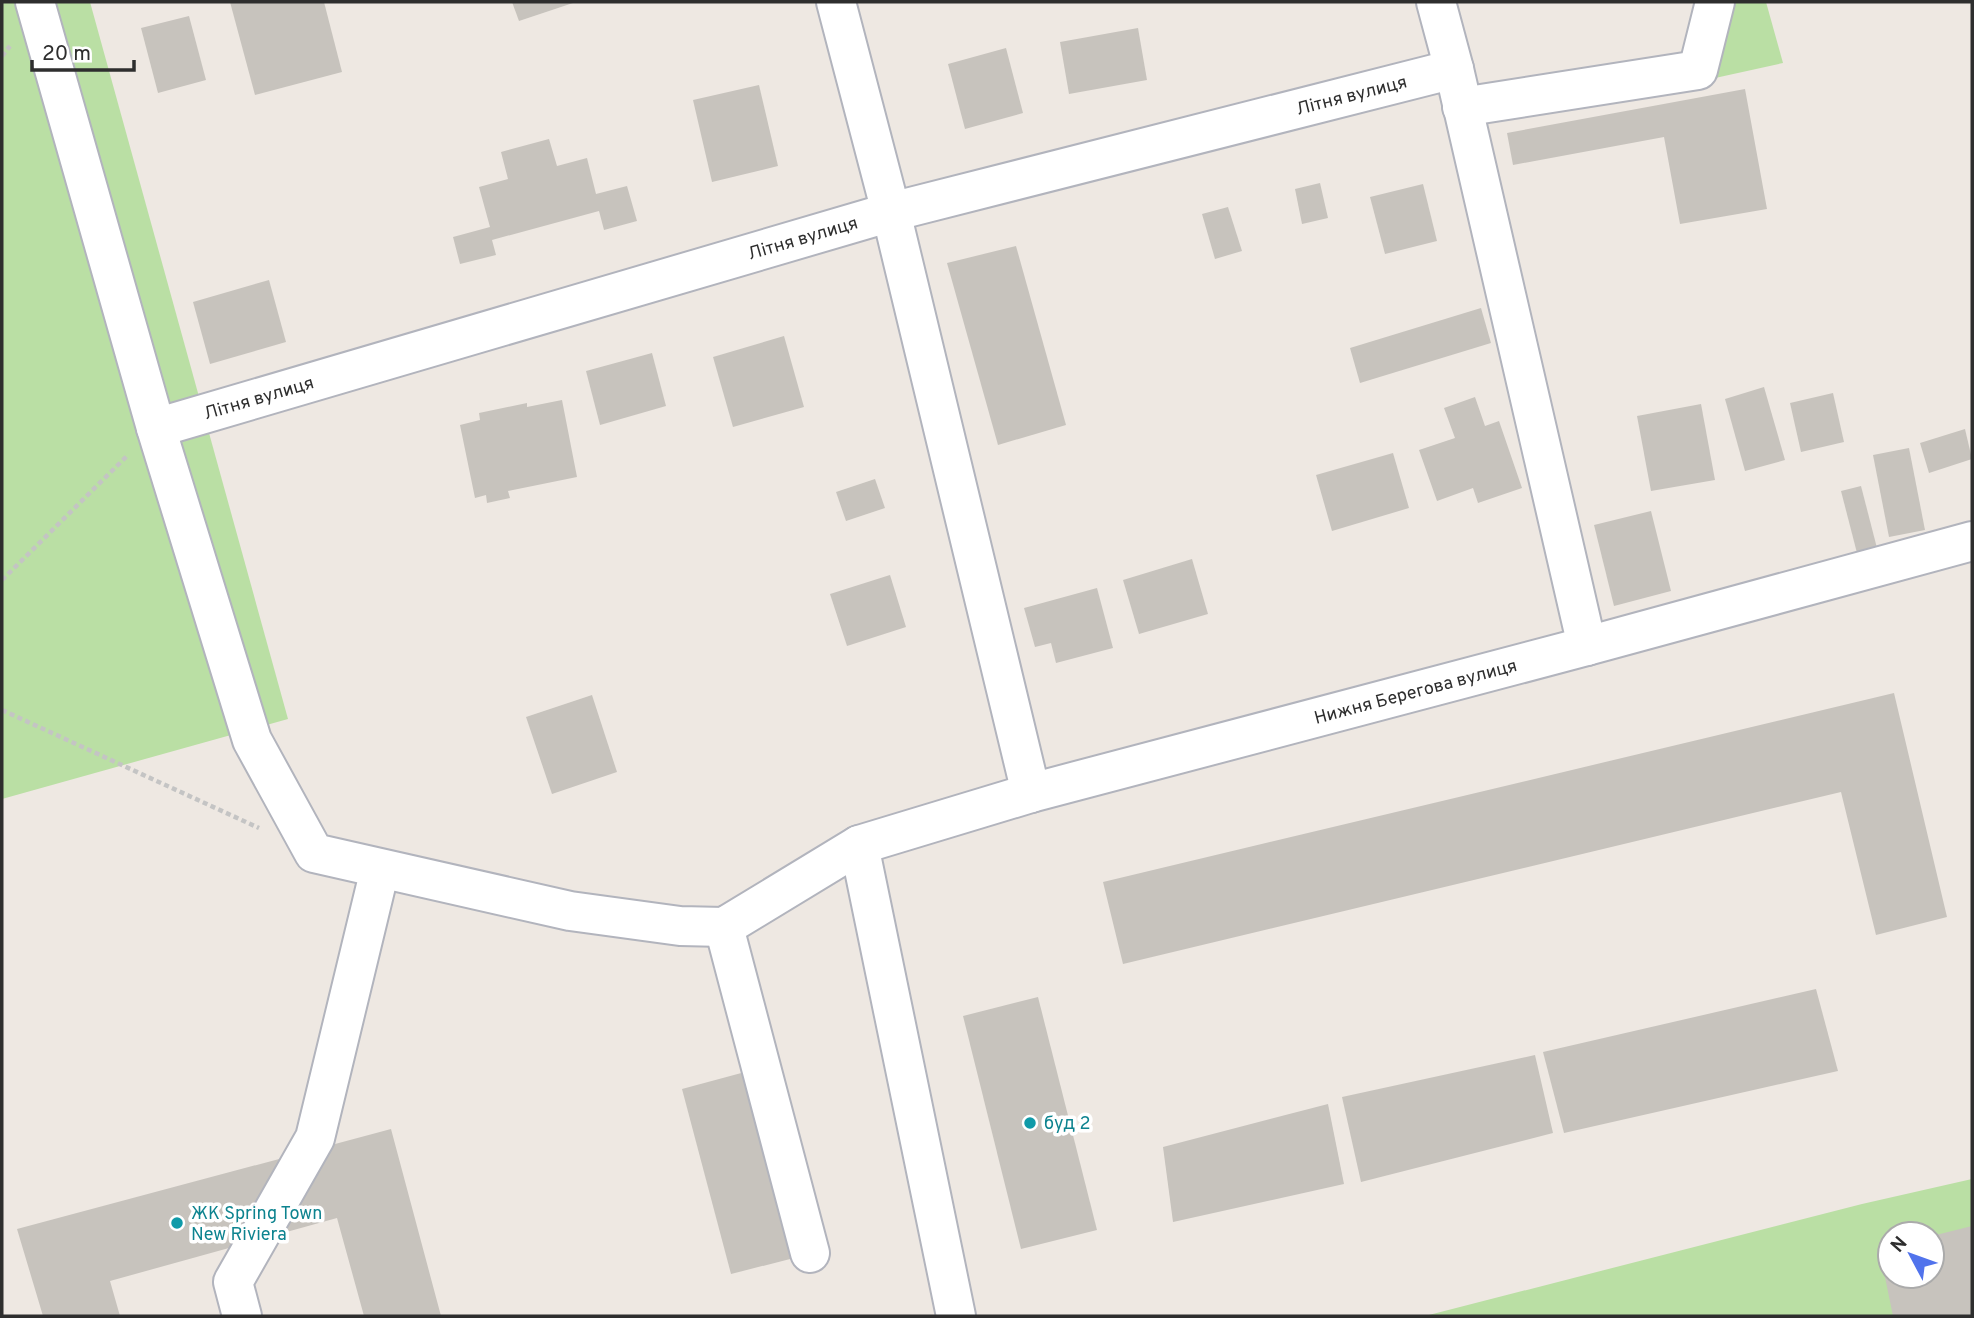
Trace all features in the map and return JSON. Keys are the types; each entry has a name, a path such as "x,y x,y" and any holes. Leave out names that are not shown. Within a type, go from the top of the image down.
{"street":[{"path":"35,2 156,428 252,740 314,853 570,911 680,926 724,927 810,1253"},
{"path":"836,2 891,212 1031,793"},
{"path":"1436,2 1454,69 1587,646"},
{"path":"1462,107 1699,70 1714,2"},
{"name":"Літня вулиця","path":"156,428 891,212 1454,69"},
{"name":"Нижня Берегова вулиця","path":"724,927 859,845 1031,793 1972,541"},
{"path":"859,845 956,1316"},
{"path":"242,1316 233,1282 315,1138 380,869"}],"path":[{"path":"2,580 156,428"},
{"path":"2,710 264,830"}],"green space":[{"path":"2,2 90,2 288,719 2,799"},
{"path":"1722,2 1766,2 1783,63 1706,80"},
{"path":"1972,1179 1972,1316 1425,1316 1862,1204"}],"building":[{"path":"230,2 324,2 342,72 255,95"},
{"path":"512,2 576,2 519,21"},
{"path":"189,16 206,80 158,93 141,28"},
{"path":"1138,28 1147,80 1069,94 1060,42"},
{"path":"1006,48 1023,113 965,129 948,64"},
{"path":"759,85 778,166 712,182 693,100"},
{"path":"1745,89 1767,209 1680,224 1664,137 1513,165 1507,133"},
{"path":"549,139 557,166 587,158 596,194 627,186 637,221 604,230 599,211 492,240 496,255 460,264 453,237 490,227 479,187 508,179 501,152"},
{"path":"1320,183 1328,218 1302,224 1295,189"},
{"path":"1423,184 1437,241 1385,254 1370,197"},
{"path":"1228,207 1242,251 1215,259 1202,214"},
{"path":"1016,246 1066,425 998,445 947,263"},
{"path":"269,280 286,342 210,364 193,302"},
{"path":"1481,308 1491,343 1360,383 1350,348"},
{"path":"784,336 804,407 733,427 713,357"},
{"path":"652,353 666,406 600,425 586,371"},
{"path":"1764,387 1785,460 1745,471 1725,399"},
{"path":"1833,393 1844,442 1801,452 1790,403"},
{"path":"1475,397 1485,426 1499,421 1522,488 1478,503 1473,488 1437,501 1419,450 1455,438 1444,408"},
{"path":"562,400 577,477 508,491 510,498 487,503 486,495 475,498 460,425 480,420 479,413 527,403 527,407"},
{"path":"1701,404 1715,480 1651,491 1637,416"},
{"path":"1965,429 1972,459 1929,473 1920,443"},
{"path":"1909,448 1925,530 1889,537 1873,455"},
{"path":"1393,453 1409,508 1332,531 1316,475"},
{"path":"875,479 885,508 846,521 836,492"},
{"path":"1861,486 1877,548 1857,553 1841,491"},
{"path":"1651,511 1671,591 1614,606 1594,525"},
{"path":"1192,559 1208,614 1139,634 1123,580"},
{"path":"890,575 906,627 847,646 830,594"},
{"path":"1097,588 1113,648 1056,663 1051,643 1035,647 1024,608"},
{"path":"1894,693 1947,917 1876,935 1841,792 1123,964 1103,882"},
{"path":"592,695 617,772 552,794 526,717"},
{"path":"1816,989 1838,1071 1564,1133 1543,1052"},
{"name":"буд 2","path":"1038,997 1097,1230 1021,1249 963,1016"},
{"path":"1535,1055 1553,1133 1361,1182 1342,1097"},
{"path":"745,1072 794,1258 731,1274 682,1089"},
{"path":"1328,1104 1344,1184 1173,1222 1163,1147"},
{"name":"ЖК Spring Town New Riviera","path":"391,1129 441,1316 364,1316 337,1218 110,1281 120,1316 43,1316 17,1229"},
{"path":"1972,1226 1972,1316 1893,1316 1888,1290 1946,1290 1946,1232"}],"place":[{"name":"буд 2","path":"1030,1123"},
{"name":"ЖК Spring Town New Riviera","path":"177,1223"}]}
